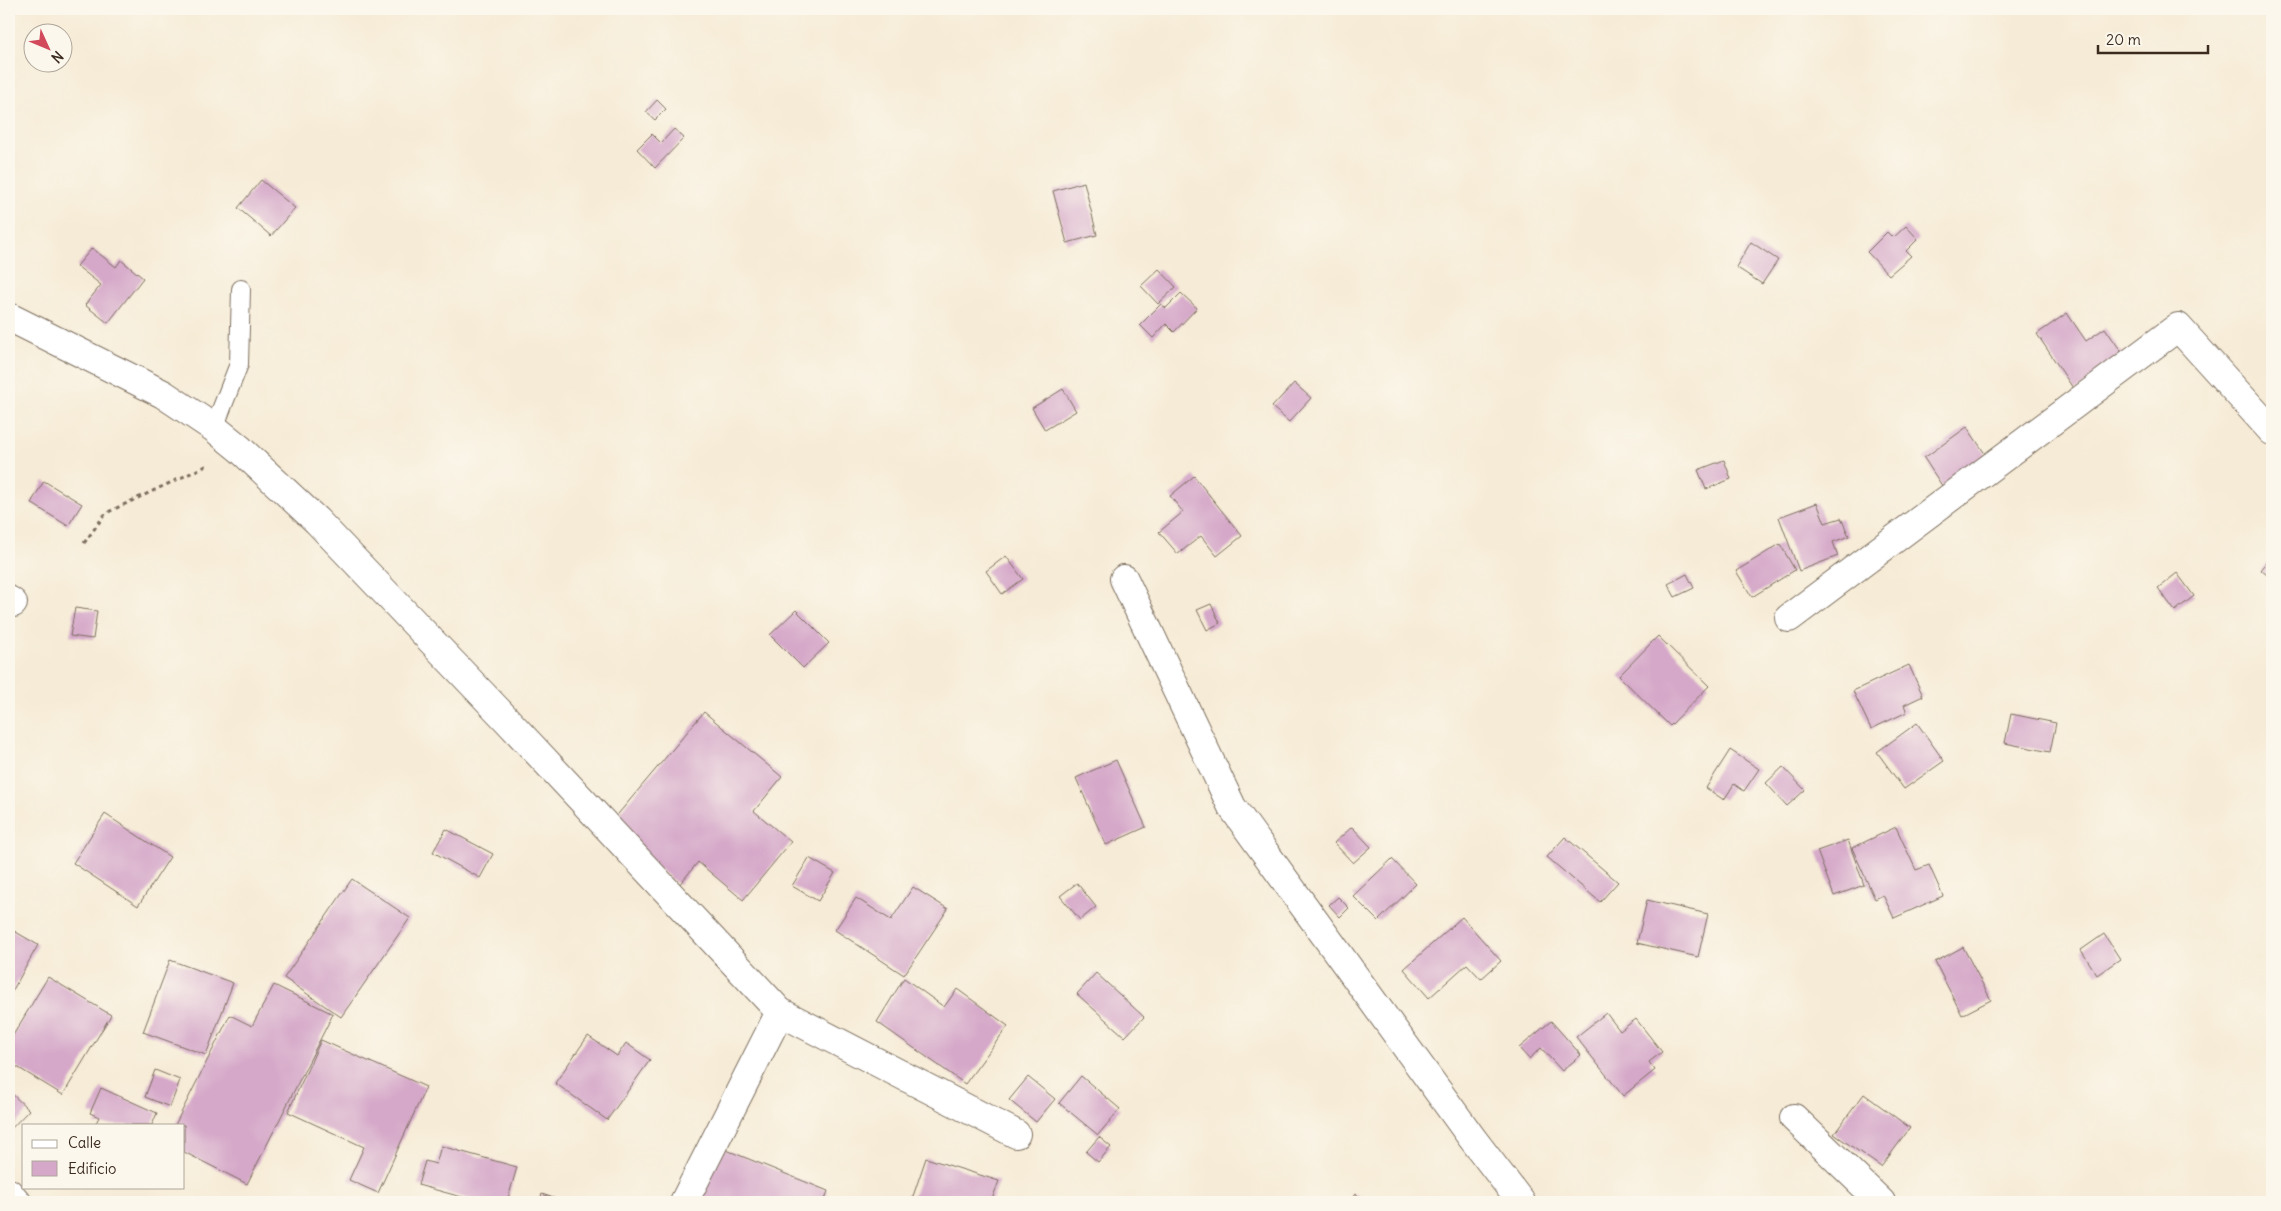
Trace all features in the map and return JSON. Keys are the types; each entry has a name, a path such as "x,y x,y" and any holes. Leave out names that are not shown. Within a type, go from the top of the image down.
{"street":[{"path":"9,317 163,394 214,428 240,449 331,535 780,1012 1016,1134"},
{"path":"1789,618 2178,327 2272,431"},
{"path":"1124,579 1232,807 1466,1130 1521,1202"},
{"path":"684,1202 780,1012"},
{"path":"1794,1118 1881,1202"},
{"path":"9,1193 17,1202"}],"lane":[{"path":"214,428 239,364 241,289"}],"path":[{"path":"84,543 106,513 187,476 240,449"}],"building":[{"path":"657,100 666,109 655,120 646,112"},
{"path":"674,129 684,138 655,168 637,149 652,134 661,143"},
{"path":"261,180 295,208 271,236 238,208"},
{"path":"1084,182 1097,235 1067,243 1053,191"},
{"path":"1906,226 1918,239 1906,251 1911,256 1889,275 1867,252 1887,232 1893,238"},
{"path":"1751,242 1778,260 1762,284 1736,267"},
{"path":"92,248 116,267 121,260 143,278 108,323 85,305 101,285 77,266"},
{"path":"1159,269 1176,287 1158,304 1141,286"},
{"path":"1181,293 1197,308 1174,332 1166,324 1153,338 1140,325 1161,304 1166,308"},
{"path":"2067,313 2086,341 2105,328 2125,357 2075,391 2037,334"},
{"path":"1294,383 1311,398 1289,422 1272,407"},
{"path":"1063,389 1076,411 1045,430 1032,408"},
{"path":"1967,427 1992,464 1948,495 1924,458"},
{"path":"1724,460 1731,479 1706,489 1698,470"},
{"path":"1194,476 1242,536 1217,556 1201,536 1178,554 1159,532 1183,512 1170,496"},
{"path":"44,481 82,504 68,526 31,503"},
{"path":"1817,503 1825,523 1841,518 1849,536 1833,542 1838,556 1799,571 1779,517"},
{"path":"1780,544 1795,570 1752,597 1736,571"},
{"path":"1006,556 1023,579 1002,594 986,571"},
{"path":"2272,556 2272,579 2261,570"},
{"path":"2177,573 2194,596 2175,611 2158,588"},
{"path":"1687,574 1694,588 1675,597 1668,584"},
{"path":"1211,604 1220,623 1207,630 1197,610"},
{"path":"75,608 97,611 93,639 70,636"},
{"path":"796,610 829,643 803,668 770,635"},
{"path":"1658,636 1709,686 1670,726 1619,676"},
{"path":"1909,665 1923,696 1904,705 1907,712 1871,729 1853,691"},
{"path":"704,712 782,777 754,811 791,842 743,900 698,862 679,885 608,826"},
{"path":"2011,714 2056,723 2050,752 2005,743"},
{"path":"1917,723 1944,761 1904,789 1877,752"},
{"path":"1730,750 1759,769 1744,791 1734,784 1724,800 1706,788"},
{"path":"1116,760 1146,827 1106,845 1076,778"},
{"path":"1783,767 1805,790 1787,806 1766,783"},
{"path":"105,814 170,857 138,906 73,863"},
{"path":"1352,827 1371,847 1353,863 1334,843"},
{"path":"1896,827 1916,870 1929,865 1943,896 1894,918 1883,895 1875,899 1852,848"},
{"path":"446,829 493,854 480,878 433,852"},
{"path":"1565,837 1618,882 1600,902 1547,857"},
{"path":"1848,840 1864,885 1834,896 1817,851"},
{"path":"809,858 835,873 818,901 792,886"},
{"path":"1392,859 1416,884 1378,921 1353,896"},
{"path":"352,879 410,918 341,1017 284,978"},
{"path":"1077,883 1096,907 1080,920 1060,896"},
{"path":"913,887 948,909 904,975 835,930 856,898 891,920"},
{"path":"1338,897 1349,908 1340,917 1329,905"},
{"path":"1647,900 1708,914 1698,957 1637,943"},
{"path":"1462,917 1501,961 1481,979 1467,964 1429,998 1404,969"},
{"path":"9,928 38,945 9,997"},
{"path":"2104,934 2120,959 2097,975 2081,950"},
{"path":"1963,947 1991,1000 1962,1015 1935,962"},
{"path":"170,960 233,983 206,1055 143,1032"},
{"path":"1096,973 1144,1017 1125,1037 1077,994"},
{"path":"48,977 111,1015 63,1095 9,1062 9,1042"},
{"path":"904,978 944,1007 957,989 1008,1026 965,1084 877,1022"},
{"path":"274,985 333,1014 247,1184 185,1153 185,1124 176,1124 230,1015 252,1026"},
{"path":"1606,1013 1620,1031 1636,1019 1662,1052 1649,1062 1655,1070 1623,1096 1576,1037"},
{"path":"1551,1021 1581,1055 1562,1071 1541,1048 1529,1059 1519,1048"},
{"path":"588,1036 617,1056 626,1043 650,1060 607,1120 555,1083"},
{"path":"321,1040 426,1087 378,1193 349,1180 364,1147 288,1112"},
{"path":"155,1070 180,1080 170,1107 145,1097"},
{"path":"1081,1076 1120,1109 1098,1135 1059,1103"},
{"path":"1028,1077 1055,1099 1036,1122 1009,1100"},
{"path":"101,1088 157,1113 152,1124 96,1124 99,1117 90,1113"},
{"path":"9,1091 29,1110 9,1131"},
{"path":"1864,1094 1910,1128 1881,1167 1834,1134"},
{"path":"1099,1137 1111,1147 1098,1162 1086,1152"},
{"path":"441,1146 517,1167 507,1202 480,1202 418,1185 425,1161 436,1164"},
{"path":"719,1147 828,1191 824,1202 696,1202"},
{"path":"926,1158 999,1181 991,1202 911,1202"},
{"path":"542,1194 565,1202 539,1202"},
{"path":"1356,1194 1367,1202 1349,1202"}]}
